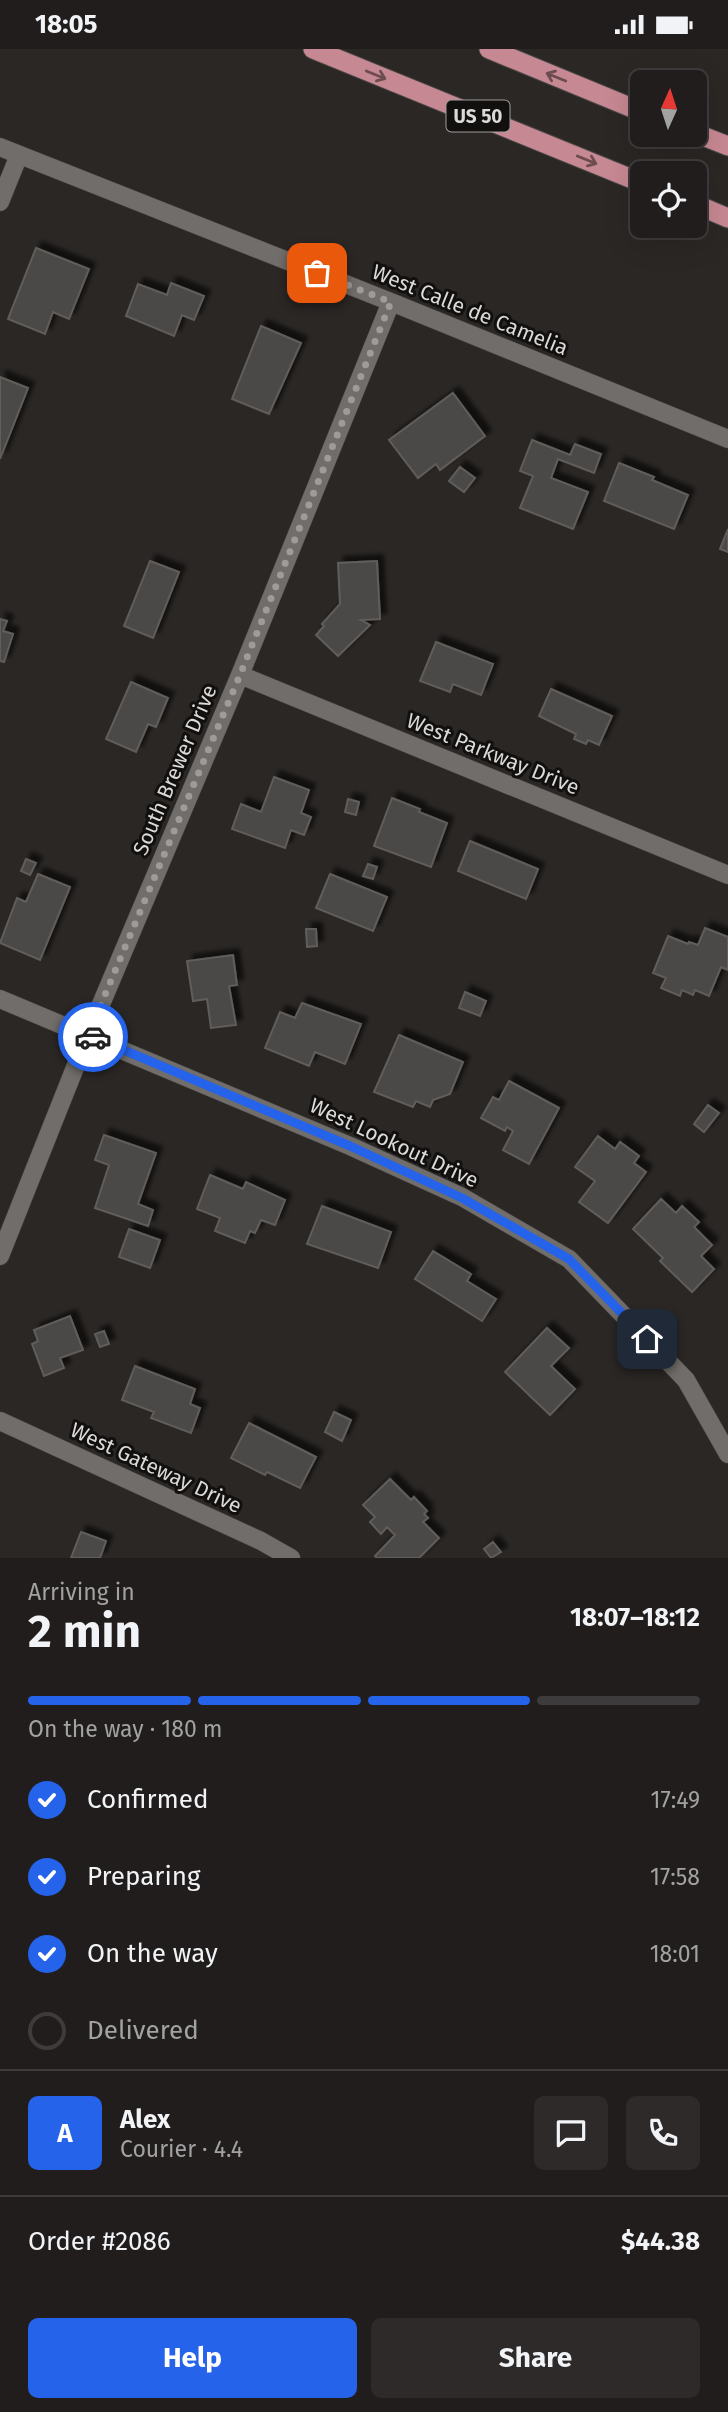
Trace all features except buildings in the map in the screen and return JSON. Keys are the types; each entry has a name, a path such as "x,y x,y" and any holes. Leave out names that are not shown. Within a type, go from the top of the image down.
{"highway":[{"name":"US 50","path":"313,49 630,178"},
{"path":"489,49 630,106"},
{"path":"707,138 728,146"},
{"path":"707,209 728,218"}],"street":[{"name":"West Calle de Camelia","path":"0,147 728,439"},
{"path":"0,202 19,155"},
{"name":"South Brewer Drive","path":"0,1256 88,1035 240,675 391,302"},
{"name":"West Parkway Drive","path":"240,675 728,875"},
{"name":"West Lookout Drive","path":"0,999 350,1146 462,1198 569,1259 686,1380 728,1454"},
{"name":"West Gateway Drive","path":"0,1422 261,1541 290,1558"}],"way so far":[{"path":"93,1037 88,1035 240,675 391,302 317,273"}],"route":[{"path":"93,1037 350,1146 462,1198 569,1259 647,1339"}]}
